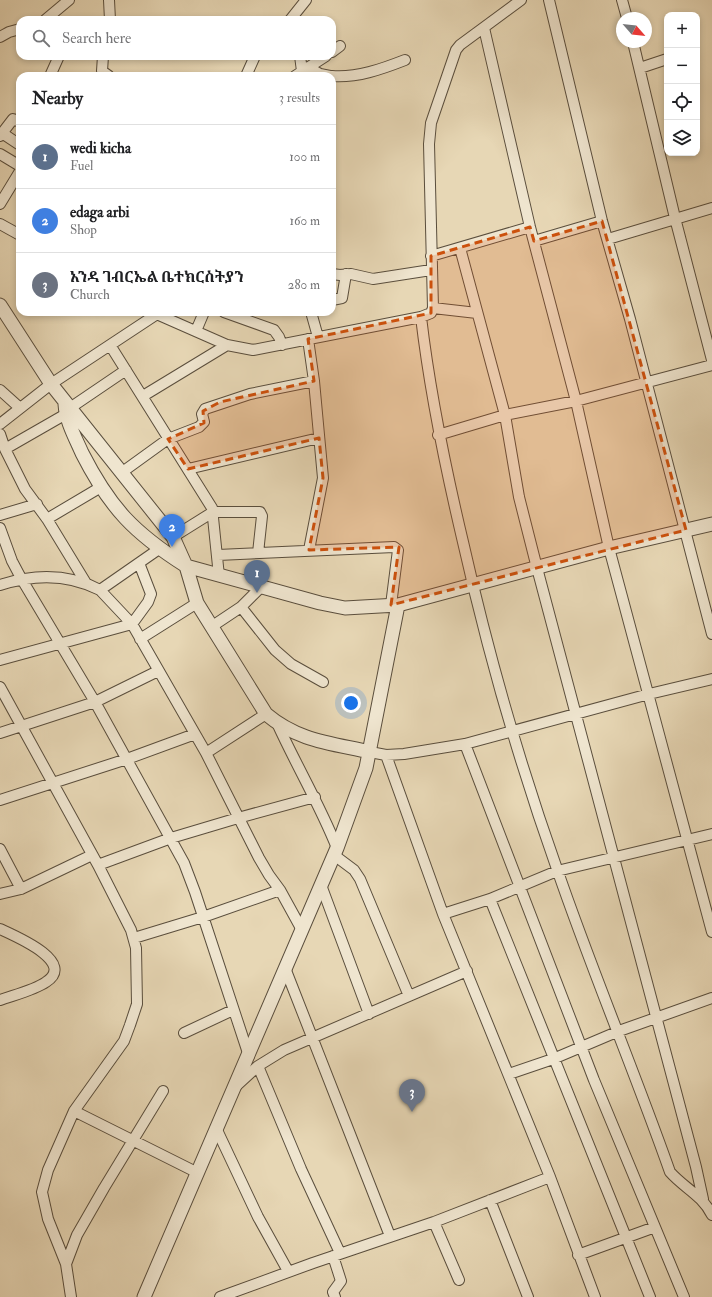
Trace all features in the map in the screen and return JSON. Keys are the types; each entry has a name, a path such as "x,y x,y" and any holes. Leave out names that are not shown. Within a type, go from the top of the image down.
{"street":[{"path":"50,16 69,0"},
{"path":"109,0 110,16"},
{"path":"294,16 306,0"},
{"path":"163,316 227,345 253,350 421,317 431,313 433,308 429,144 431,123 456,50 460,45 484,28 509,5 521,0"},
{"path":"549,0 602,221 686,530 712,634"},
{"path":"622,0 625,12"},
{"path":"484,28 530,226 576,401 609,548 712,932"},
{"path":"0,37 16,30"},
{"path":"635,48 675,218 712,360"},
{"path":"52,72 57,60"},
{"path":"102,60 101,66 103,72"},
{"path":"248,72 253,60"},
{"path":"300,60 302,72 320,60"},
{"path":"336,76 351,76 365,73 405,60"},
{"path":"640,68 664,60"},
{"path":"16,120 13,119 1,134 16,143"},
{"path":"0,154 16,164"},
{"path":"0,204 16,174"},
{"path":"608,239 712,208"},
{"path":"534,241 602,221"},
{"path":"0,224 16,233"},
{"path":"431,256 530,226"},
{"path":"460,248 504,415 519,497 537,568 615,857 703,1199 712,1215"},
{"path":"336,274 346,274 377,279 431,270"},
{"path":"336,299 342,298 346,274"},
{"path":"0,305 67,407 173,537 186,566 197,603 266,714 277,723 299,736 386,755 404,754 465,744 512,733 649,694 712,679"},
{"path":"433,308 477,313"},
{"path":"0,424 51,384 152,316"},
{"path":"196,331 202,316"},
{"path":"253,316 274,330 282,345"},
{"path":"309,550 323,478 314,381 311,316"},
{"path":"421,317 426,366 438,435 472,584 512,733 557,871 619,1031 670,1172 703,1199"},
{"path":"110,345 143,396 213,512 219,576"},
{"path":"143,396 227,345"},
{"path":"438,435 504,415 576,401 712,365"},
{"path":"5,449 67,407 126,370"},
{"path":"121,473 168,439 199,427 204,422 203,411 220,402 250,394 314,381"},
{"path":"0,390 20,408"},
{"path":"67,407 79,445 101,487 116,508 133,527 159,549 186,566 219,576 345,608 394,605 609,548 712,524"},
{"path":"0,434 5,449 25,489 47,519 86,583"},
{"path":"188,469 319,438"},
{"path":"47,519 101,487"},
{"path":"0,515 37,504"},
{"path":"173,537 213,512 262,513 258,553"},
{"path":"0,528 12,561 21,578 95,702 172,838 184,863 249,1056"},
{"path":"144,1297 321,886 366,768 370,752 394,605 397,548 309,550 218,555"},
{"path":"100,590 159,549"},
{"path":"0,660 132,624 148,602 151,594 139,563"},
{"path":"0,585 21,578 60,578 86,583 100,590 132,624 196,734 238,818 269,875 280,890 302,930"},
{"path":"211,627 241,607 261,587"},
{"path":"140,639 197,603"},
{"path":"241,607 275,650 291,664 323,682"},
{"path":"0,733 95,702 158,671"},
{"path":"0,687 98,865 131,930 136,948 138,987 137,1004 124,1041 74,1111 48,1170 42,1192 48,1219 66,1264 71,1297"},
{"path":"206,753 266,714"},
{"path":"277,723 290,751 315,797 335,852 354,870 363,885 409,996"},
{"path":"0,800 127,759 196,734"},
{"path":"465,744 582,1048 684,1297"},
{"path":"386,755 444,914 550,1177 595,1297"},
{"path":"98,865 172,838 315,797"},
{"path":"444,914 490,899 557,871 712,834"},
{"path":"0,849 21,889"},
{"path":"0,894 21,889 92,855"},
{"path":"321,886 369,1014"},
{"path":"134,938 203,917 280,890"},
{"path":"490,899 553,1059 627,1237 650,1297"},
{"path":"0,929 32,946 52,959 55,967 53,975 46,982 0,1000"},
{"path":"285,968 311,1038 390,1236"},
{"path":"235,1088 258,1066 284,1050 467,971"},
{"path":"508,1074 553,1059 619,1031 712,998"},
{"path":"184,1033 233,1010"},
{"path":"258,1066 337,1255 341,1282 333,1292 335,1297"},
{"path":"66,1264 77,1235 163,1091"},
{"path":"74,1111 198,1173"},
{"path":"217,1130 258,1217 288,1271"},
{"path":"220,1297 288,1271 434,1222 550,1177"},
{"path":"490,1200 528,1297"},
{"path":"434,1222 459,1280"},
{"path":"578,1255 655,1227"}],"highlighted area":[{"path":"602,221 686,530 391,605 399,547 309,550 323,478 319,438 188,469 168,439 204,423 203,411 220,402 314,381 308,339 431,313 431,256 530,227 534,241"}],"place":[{"name":"edaga arbi","path":"172,547"},
{"name":"wedi kicha","path":"257,593"},
{"name":"አንዳ ገብርኤል ቤተክርስትያን","path":"412,1112"}]}
